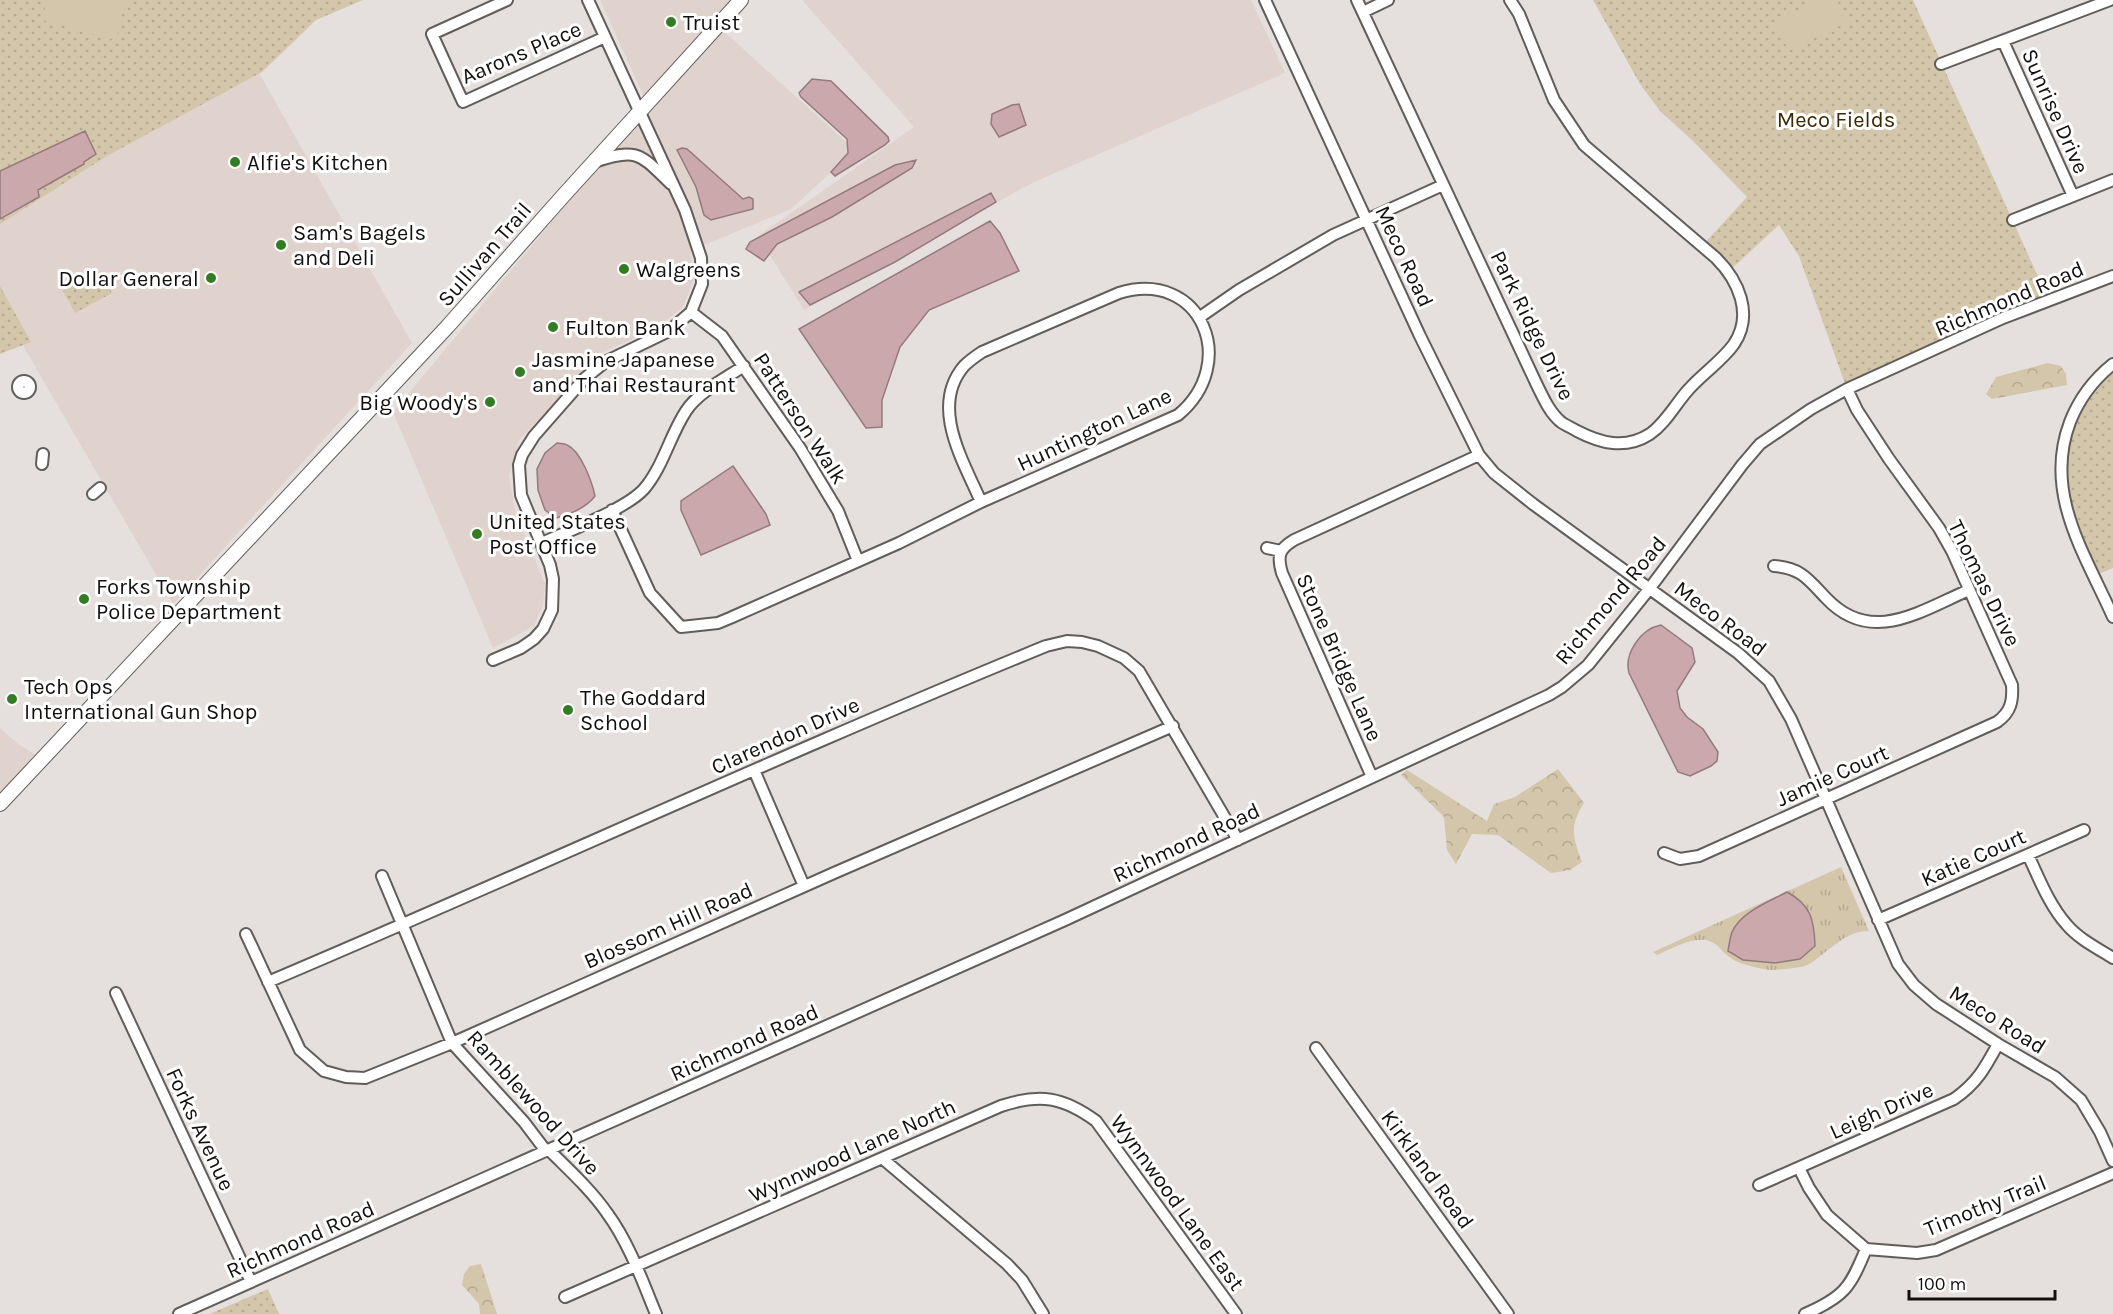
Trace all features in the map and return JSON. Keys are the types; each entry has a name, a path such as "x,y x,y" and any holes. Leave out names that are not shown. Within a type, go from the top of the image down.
{"main road":[{"name":"Sullivan Trail","path":"0,804 448,326 741,0"}],"street":[{"name":"Aarons Place","path":"507,0 432,34 463,102 605,37"},
{"path":"493,660 521,648 534,639 548,620 552,610 553,579 542,543 521,495 519,465 528,445 584,380 605,362 669,331 691,312 702,284 702,258 676,189 588,0"},
{"name":"Meco Road","path":"1265,0 1420,336 1479,455 1494,473 1533,504 1738,653 1769,681 1791,719 1898,964 1914,986 1936,1004 2055,1077 2081,1100 2100,1132 2113,1161"},
{"name":"Park Ridge Drive","path":"1357,0 1536,384 1550,409 1561,422 1595,440 1612,444 1631,442 1649,434 1662,423 1689,389 1733,345 1740,334 1743,307 1739,289 1729,271 1584,145 1554,100 1519,14 1510,0"},
{"path":"1363,12 1388,0"},
{"path":"1941,64 2110,0"},
{"name":"Sunrise Drive","path":"2003,41 2073,196"},
{"path":"593,162 618,154 633,154 648,162 676,189"},
{"path":"2013,220 2113,180"},
{"path":"981,502 948,417 953,383 964,365 982,352 1119,292 1132,289 1158,289 1172,293 1193,308 1200,317 1289,259 1333,235 1443,185"},
{"name":"Richmond Road","path":"179,1314 1065,920 1549,695 1588,665 1760,444 1811,409 1847,389 2003,318 2113,276"},
{"name":"Patterson Walk","path":"691,312 722,336 744,366 828,493 838,511 858,561"},
{"name":"Huntington Lane","path":"612,510 650,593 681,627 718,623 858,561 981,502 1178,415 1187,408 1200,391 1208,373 1207,335 1200,317"},
{"path":"2113,364 2094,382 2075,408 2065,438 2060,468 2062,495 2067,514 2113,617"},
{"path":"542,543 612,510 643,490 694,400 744,366"},
{"name":"Thomas Drive","path":"1847,389 1857,410 1939,528 1952,551 2012,685 2013,696 2010,709"},
{"name":"Stone Bridge Lane","path":"1372,777 1282,573 1278,556 1283,547 1294,540 1479,455"},
{"name":"Stone Bridge Lane","path":"1267,548 1281,551"},
{"path":"1774,566 1790,567 1807,577 1829,601 1851,618 1877,624 1894,622 1969,590"},
{"name":"Clarendon Drive","path":"268,982 404,925 898,707 1046,646 1067,641 1082,642 1111,651 1140,670 1238,840"},
{"name":"Jamie Court","path":"1664,854 1680,860 1699,856 1997,722 2010,709"},
{"name":"Blossom Hill Road","path":"246,934 300,1050 318,1067 334,1075 365,1078 1173,726"},
{"path":"754,770 804,886"},
{"name":"Katie Court","path":"1878,920 2084,830"},
{"path":"2028,855 2048,896 2068,926 2083,939 2113,958"},
{"name":"Ramblewood Drive","path":"382,876 452,1042 524,1122 546,1151 550,1151 578,1179 608,1214 636,1266 656,1314"},
{"name":"Forks Avenue","path":"116,993 251,1282"},
{"name":"Leigh Drive","path":"1759,1185 1954,1099 1980,1076 1998,1044"},
{"name":"Kirkland Road","path":"1316,1048 1508,1314"},
{"name":"Wynnwood Lane North","path":"565,1297 1015,1101 1053,1099 1087,1114"},
{"name":"Wynnwood Lane East","path":"1087,1114 1106,1132 1236,1314"},
{"path":"883,1159 1007,1264 1022,1280 1042,1314"},
{"path":"1799,1168 1827,1215 1866,1249 1854,1280 1828,1303 1805,1314"},
{"name":"Timothy Trail","path":"1866,1249 1917,1252 1936,1250 2113,1173"}],"shaded area":[{"path":"600,0 740,0 719,27 855,150 791,209 690,251 695,277 683,307 654,330 603,352 520,439 509,476 515,510 545,584 543,605 534,626 493,648 393,412 648,106"},
{"path":"802,0 1251,0 1285,73 1032,183 804,310 758,236 914,127"},
{"path":"250,57 412,343 173,604 0,306 0,213"},
{"path":"812,79 831,81 888,137 889,141 835,176 831,172 848,153 847,139 801,97 799,93"},
{"path":"1019,104 1026,125 999,137 991,124 992,114"},
{"path":"85,131 96,154 84,164 38,190 39,197 0,219 0,171"},
{"path":"687,149 743,199 749,197 753,199 753,209 711,220 704,215 696,187 677,150"},
{"path":"916,160 912,168 832,217 777,244 764,261 746,249 750,242 895,165"},
{"path":"991,193 996,202 895,262 810,305 799,292"},
{"path":"990,221 1000,233 1019,271 929,310 900,347 882,400 882,427 866,428 799,329"},
{"path":"557,443 566,444 577,454 589,475 595,496 578,510 556,518 545,510 538,490 537,469 545,453"},
{"path":"733,466 766,514 770,525 701,555 681,510 681,501"},
{"path":"1661,625 1692,648 1695,662 1677,691 1680,708 1687,717 1703,729 1718,752 1717,761 1690,776 1678,772 1629,673 1629,658 1635,643 1653,627"},
{"path":"0,728 17,743 42,759 0,804"},
{"path":"1787,892 1801,902 1810,914 1815,946 1800,959 1775,963 1743,960 1728,951 1732,932 1748,913"}],"green space":[{"path":"0,0 363,0 316,20 262,72 107,156 0,224"},
{"path":"47,0 126,0 116,40 42,20"},
{"name":"Meco Fields","path":"1593,0 1913,0 2049,301 1847,389 1799,256 1779,225 1729,271 1702,246 1747,197 1693,141 1660,111 1640,84"},
{"path":"1818,0 1837,0 1848,22 1789,51 1774,22"},
{"path":"100,271 112,293 75,313 63,291"},
{"path":"0,286 31,342 0,354"},
{"path":"2048,363 2061,366 2066,374 2067,385 1992,399 1986,394 1996,377"},
{"path":"2113,364 2113,568 2094,576 2067,514 2063,445 2094,382"},
{"path":"1558,769 1584,803 1574,825 1576,846 1582,862 1570,870 1551,873 1498,835 1472,834 1456,864 1447,850 1444,817 1401,775 1407,770 1487,821 1494,804 1515,797"},
{"path":"1841,867 1869,931 1844,938 1809,964 1786,969 1758,968 1735,961 1714,943 1706,940 1687,942 1657,955 1653,952"},
{"path":"481,1264 497,1314 480,1314 479,1304 462,1285 464,1274 470,1266"},
{"path":"268,1289 279,1314 210,1314 214,1312"}],"place":[{"name":"Truist","path":"671,22"},
{"name":"Alfie's Kitchen","path":"235,162"},
{"name":"Sam's Bagels and Deli","path":"281,245"},
{"name":"Walgreens","path":"624,269"},
{"name":"Dollar General","path":"211,278"},
{"name":"Fulton Bank","path":"553,327"},
{"name":"Jasmine Japanese and Thai Restaurant","path":"520,372"},
{"name":"Big Woody's","path":"490,402"},
{"name":"United States Post Office","path":"477,534"},
{"name":"Forks Township Police Department","path":"84,599"},
{"name":"Tech Ops International Gun Shop","path":"12,699"},
{"name":"The Goddard School","path":"568,710"}]}
